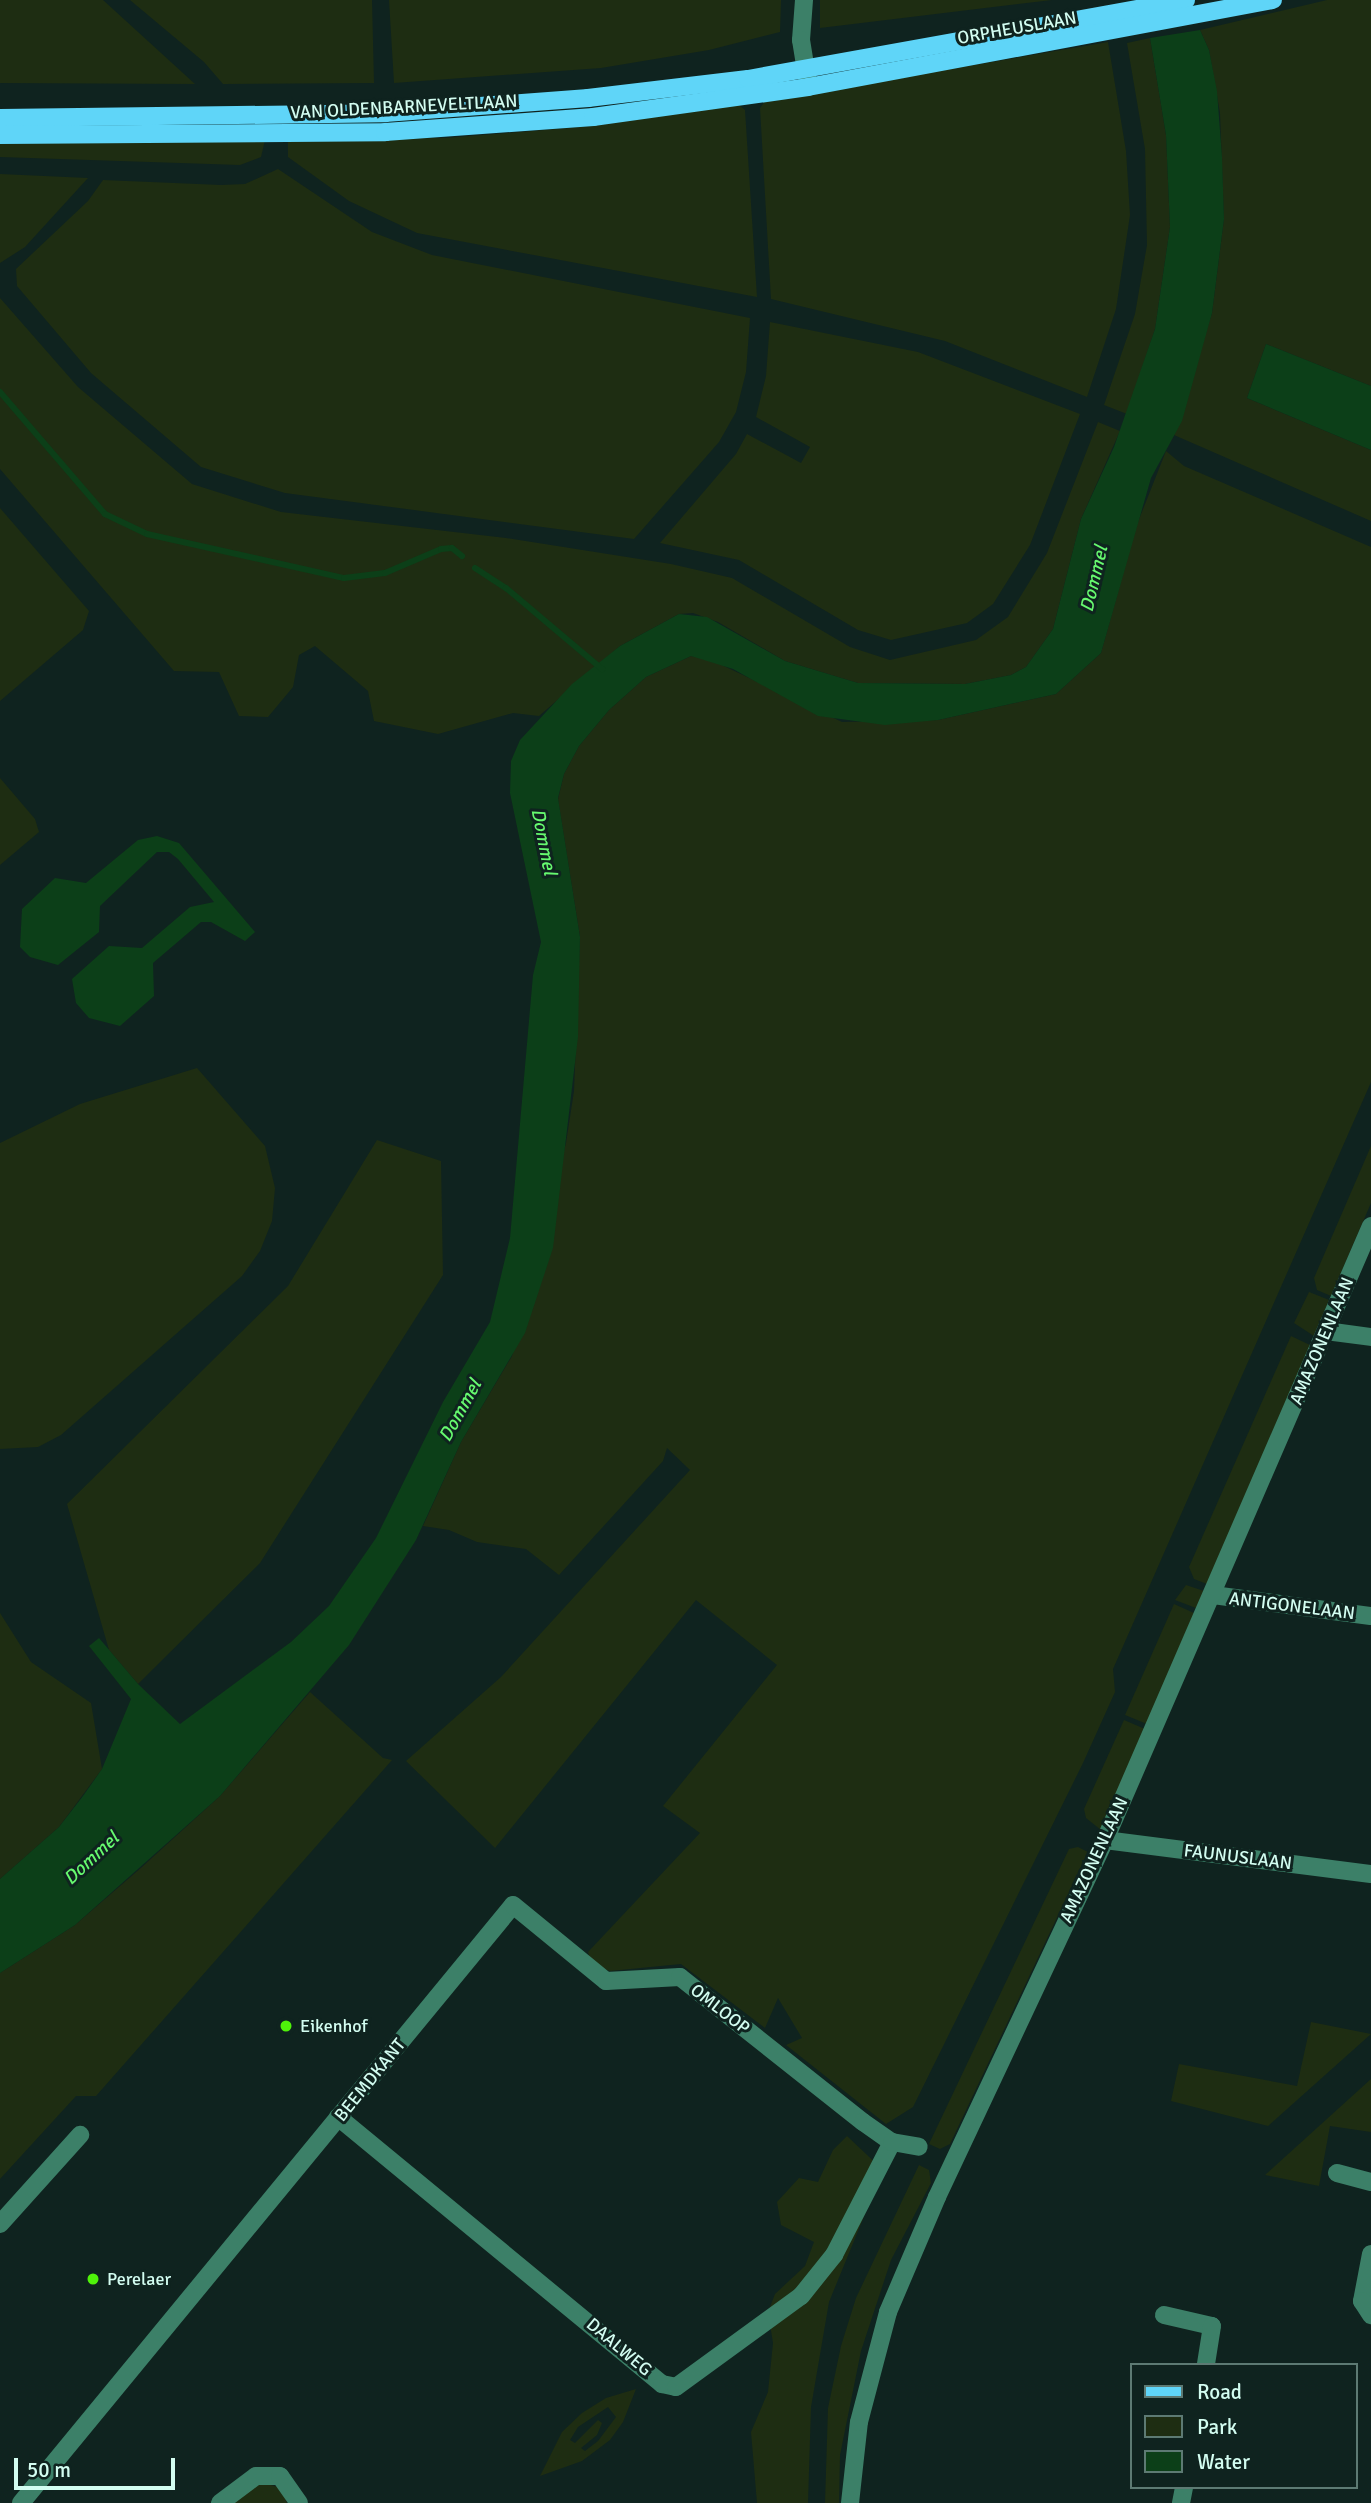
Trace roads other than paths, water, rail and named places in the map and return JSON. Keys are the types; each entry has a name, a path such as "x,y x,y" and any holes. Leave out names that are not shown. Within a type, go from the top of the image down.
{"main road":[{"name":"ORPHEUSLAAN","path":"808,87 1137,18 1186,0"},
{"name":"ORPHEUSLAAN","path":"805,68 1137,18 1207,14 1273,0"},
{"name":"VAN OLDENBARNEVELTLAAN","path":"0,118 385,113 588,99 805,68"},
{"name":"VAN OLDENBARNEVELTLAAN","path":"0,135 399,131 593,117 808,87"}],"street":[{"path":"804,0 801,40 808,87"},
{"name":"AMAZONENLAAN","path":"850,2503 859,2422 888,2312 937,2197 1105,1840 1371,1226"},
{"path":"1326,1331 1371,1337"},
{"name":"ANTIGONELAAN","path":"1213,1595 1371,1616"},
{"name":"FAUNUSLAAN","path":"1105,1840 1371,1874"},
{"name":"BEEMDKANT","path":"22,2503 513,1905"},
{"name":"OMLOOP","path":"513,1905 606,1981 680,1976 892,2142 919,2147"},
{"name":"DAALWEG","path":"338,2118 662,2384 676,2387 801,2296 834,2255 892,2142"},
{"path":"0,2224 79,2135"},
{"path":"1337,2173 1371,2182"},
{"path":"1371,2254 1363,2301 1371,2315"},
{"path":"1164,2315 1212,2326 1206,2363"},
{"path":"220,2503 256,2476 280,2476 299,2503"}],"water":[{"name":"Dommel","path":"1200,30 1209,50 1217,91 1222,157 1224,219 1212,313 1182,421 1151,478 1101,653 1056,694 938,720 885,725 818,716 733,669 691,656 646,677 609,710 579,746 564,774 558,798 580,937 578,1037 553,1248 525,1333 461,1442 416,1540 349,1645 220,1796 75,1925 0,1973 0,1879 59,1827 83,1796 102,1769 131,1699 89,1646 99,1638 138,1684 180,1724 291,1642 329,1606 376,1538 443,1402 490,1322 510,1238 533,975 541,942 510,793 511,761 520,740 572,684 620,646 679,614 707,617 785,661 858,683 965,684 1011,675 1026,667 1053,629 1081,519 1114,447 1155,329 1170,227 1166,135 1150,38"},
{"path":"1266,344 1371,386 1371,450 1247,398"},
{"path":"157,836 179,843 255,932 245,941 211,922 201,922 153,963 154,996 120,1026 89,1018 76,1003 72,979 109,946 142,948 190,907 214,902 178,859 169,852 157,852 100,906 99,932 58,965 30,957 20,947 22,909 55,878 86,883 138,840"}],"waterway":[{"path":"0,392 105,514 147,534 344,578 385,573 441,549 452,548 462,556"},
{"path":"475,568 506,588 602,669"}],"place":[{"name":"Eikenhof","path":"286,2026"},
{"name":"Perelaer","path":"93,2279"}]}
